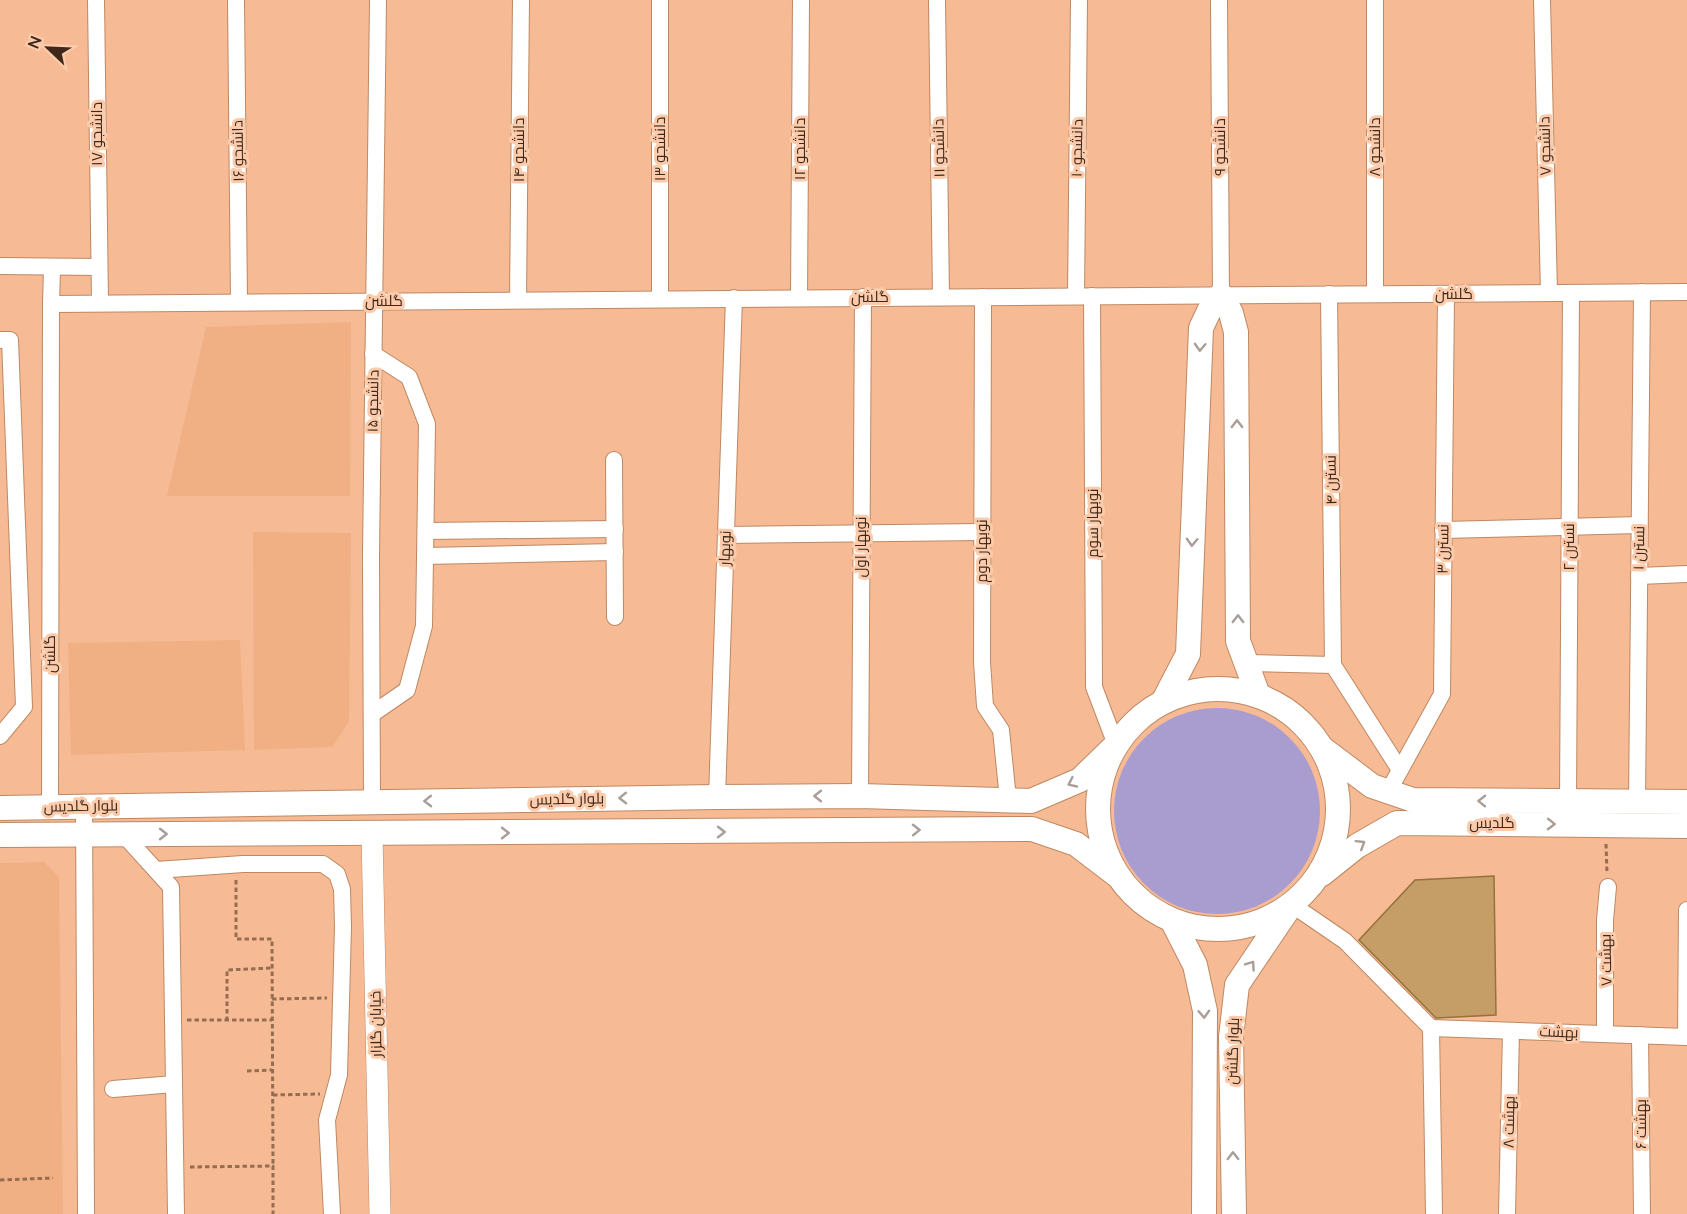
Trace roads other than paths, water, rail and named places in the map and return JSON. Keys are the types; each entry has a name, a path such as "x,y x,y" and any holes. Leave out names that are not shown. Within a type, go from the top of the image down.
{"main road":[{"path":"1163,702 1188,654 1201,328 1209,311 1221,295 1231,313 1236,332 1238,640 1258,695"},
{"path":"1291,904 1264,920 1234,929 1202,929 1172,920 1142,902 1118,876 1103,845 1098,811 1102,777 1116,745 1137,720 1163,702 1194,691 1226,688 1258,695 1284,708 1299,720 1323,749 1335,781 1338,815 1331,849 1316,880"},
{"name":"بلوار گلدیس","path":"0,808 689,797 860,796 1031,801 1080,780 1116,745"},
{"name":"گلدیس","path":"1323,749 1372,786 1413,800 1687,802"},
{"path":"687,833 689,797"},
{"path":"372,801 372,834"},
{"name":"گلدیس","path":"1291,904 1357,846 1397,824 1687,826"},
{"name":"بلوار گلدیس","path":"0,835 687,833 1032,829 1076,844 1118,876"},
{"name":"بلوار گلشن","path":"1234,1214 1231,1037 1237,985 1291,904"},
{"name":"بلوار گلشن","path":"1172,920 1195,965 1204,1011 1204,1214"}],"street":[{"name":"دانشجو ۱۷","path":"96,0 100,302"},
{"name":"دانشجو ۱۶","path":"236,0 239,302"},
{"name":"دانشجو ۱۵","path":"372,801 373,354 378,0"},
{"name":"دانشجو ۱۴","path":"518,300 520,0"},
{"name":"دانشجو ۱۳","path":"660,0 660,299"},
{"name":"دانشجو ۱۲","path":"799,298 801,0"},
{"name":"دانشجو ۱۱","path":"937,0 941,297"},
{"name":"دانشجو ۱۰","path":"1079,0 1084,296"},
{"name":"دانشجو ۹","path":"1219,0 1221,295"},
{"name":"دانشجو ۸","path":"1375,0 1375,294"},
{"name":"دانشجو ۷","path":"1542,0 1549,293"},
{"path":"0,266 99,267"},
{"path":"51,304 52,268"},
{"name":"نسترن ۱","path":"1637,803 1642,292"},
{"name":"گلشن","path":"50,807 51,304 1687,292"},
{"name":"نسترن ۲","path":"1568,802 1571,293"},
{"name":"نسترن ۴","path":"1329,294 1333,665"},
{"name":"نسترن ۳","path":"1388,792 1442,694 1446,294"},
{"name":"نوبهار سوم","path":"1084,296 1094,687 1116,745"},
{"name":"نوبهار اول","path":"860,796 863,297"},
{"name":"نوبهار دوم","path":"982,297 981,532 984,706 1001,730 1008,800"},
{"name":"نوبهار","path":"717,797 734,298"},
{"path":"0,340 10,340 24,706 0,736"},
{"path":"372,714 407,690 424,626 427,424 409,377 373,354"},
{"path":"614,460 615,617"},
{"path":"1443,530 1640,525"},
{"path":"426,531 615,529"},
{"path":"726,535 981,532"},
{"path":"425,556 615,552"},
{"path":"1639,576 1687,574"},
{"path":"1246,663 1333,665 1400,770"},
{"path":"84,806 86,1214"},
{"path":"123,834 171,887 176,1214"},
{"name":"خیابان گلزار","path":"372,834 380,1214"},
{"path":"156,870 236,864 323,864 338,874 342,889 343,927 339,1075 327,1120 332,1214"},
{"name":"بهشت ۷","path":"1605,1034 1605,920 1608,887"},
{"path":"1291,904 1346,941 1431,1028 1434,1214"},
{"path":"1686,1036 1687,910"},
{"name":"بهشت","path":"1431,1028 1686,1036"},
{"name":"بهشت ۸","path":"1507,1214 1511,1031"},
{"name":"بهشت ۶","path":"1640,1035 1642,1214"},
{"path":"113,1089 174,1084"}]}
